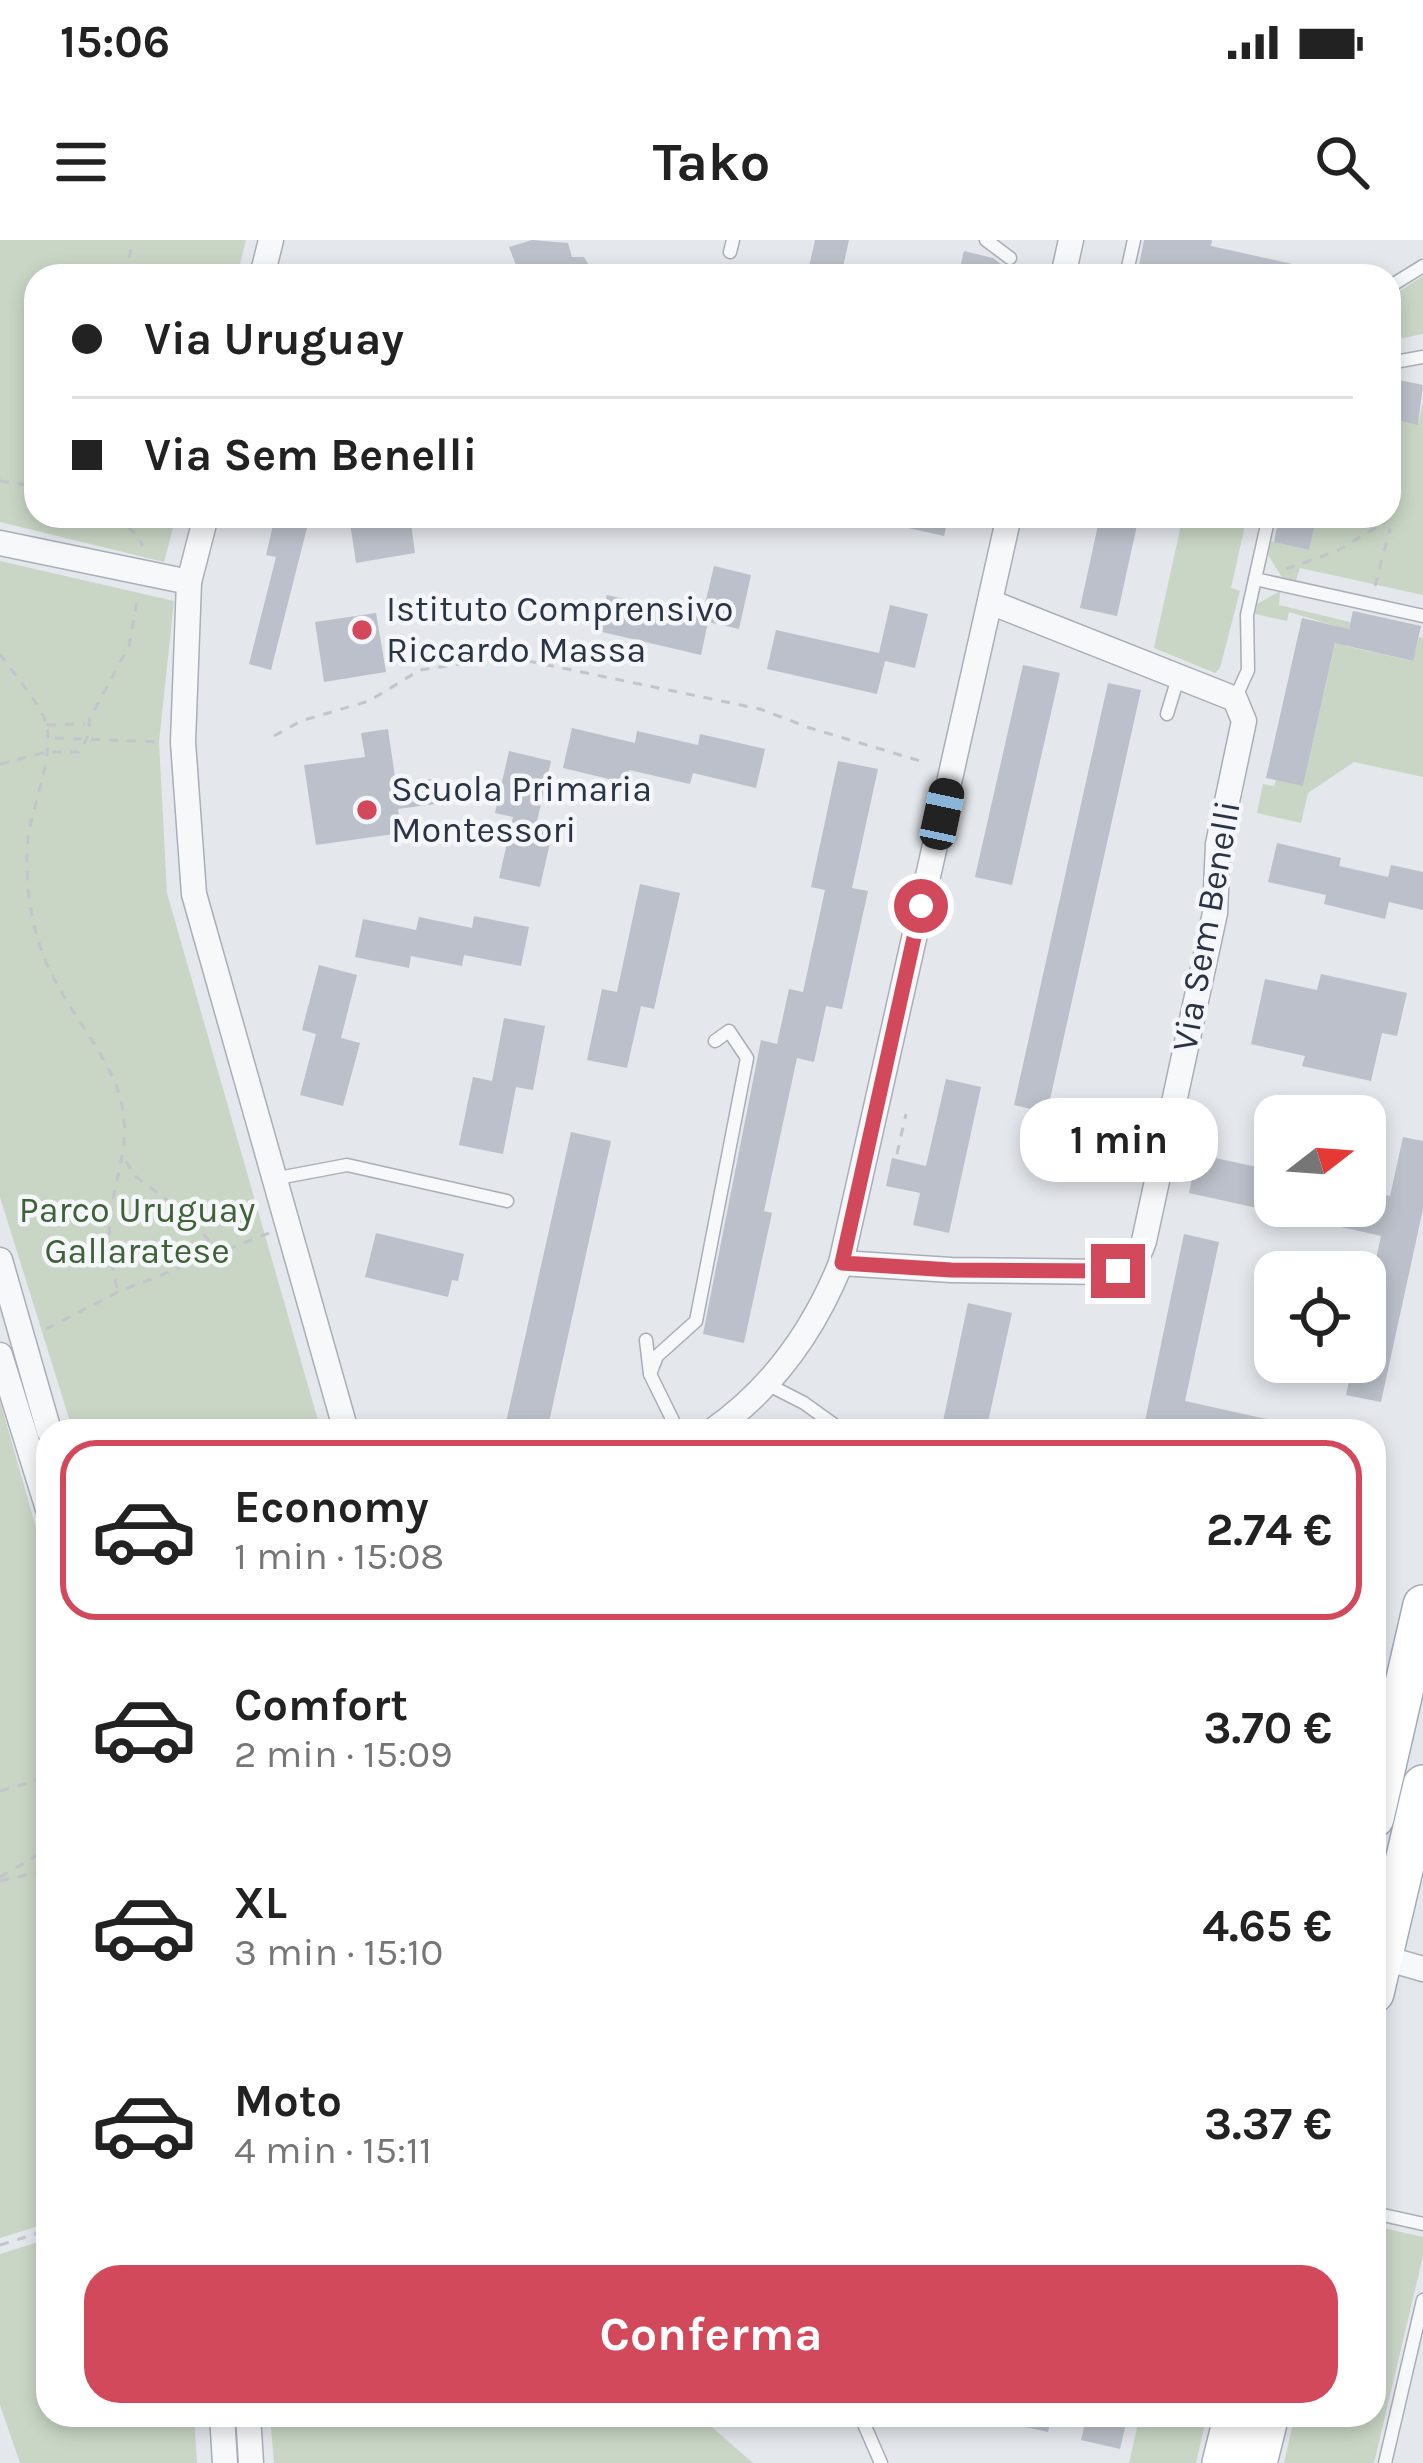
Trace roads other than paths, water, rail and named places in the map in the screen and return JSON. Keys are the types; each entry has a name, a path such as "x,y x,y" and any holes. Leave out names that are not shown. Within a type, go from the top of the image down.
{"main road":[{"path":"1386,1765 1423,1605"},
{"path":"1386,1932 1423,1785"},
{"path":"1222,2463 1231,2427"},
{"path":"1257,2463 1266,2427"}],"street":[{"path":"203,528 190,582 182,765 194,894 342,1419"},
{"path":"729,1419 767,1384 813,1321 842,1263 1006,528"},
{"path":"0,542 190,582"},
{"path":"990,602 1235,699"},
{"name":"Via Sem Benelli","path":"842,1263 1106,1272 1135,1262 1144,1240 1218,895 1218,844 1244,722 1235,699"},
{"path":"0,1260 7,1309 45,1419"},
{"path":"0,1355 36,1470"},
{"path":"1386,1968 1423,1969"},
{"path":"223,2427 225,2463"},
{"path":"249,2427 251,2463"}],"lane":[{"path":"986,240 1010,258"},
{"path":"1235,699 1248,670 1246,624 1266,528"},
{"path":"1255,579 1423,616"},
{"path":"1167,714 1178,676"},
{"path":"650,1374 657,1356 696,1322 747,1058 729,1031 715,1041"},
{"path":"1078,1133 1163,1151"},
{"path":"272,1179 347,1165 508,1201"},
{"path":"646,1340 650,1374 672,1419"},
{"path":"767,1384 827,1419"},
{"path":"1386,2215 1423,2224"},
{"path":"1385,2463 1423,2300"},
{"path":"865,2427 881,2463"}],"place":[{"name":"Istituto Comprensivo Riccardo Massa","path":"362,630"},
{"name":"Scuola Primaria Montessori","path":"367,810"}],"park label":[{"name":"Parco Uruguay Gallaratese","path":"137,1230"}]}
